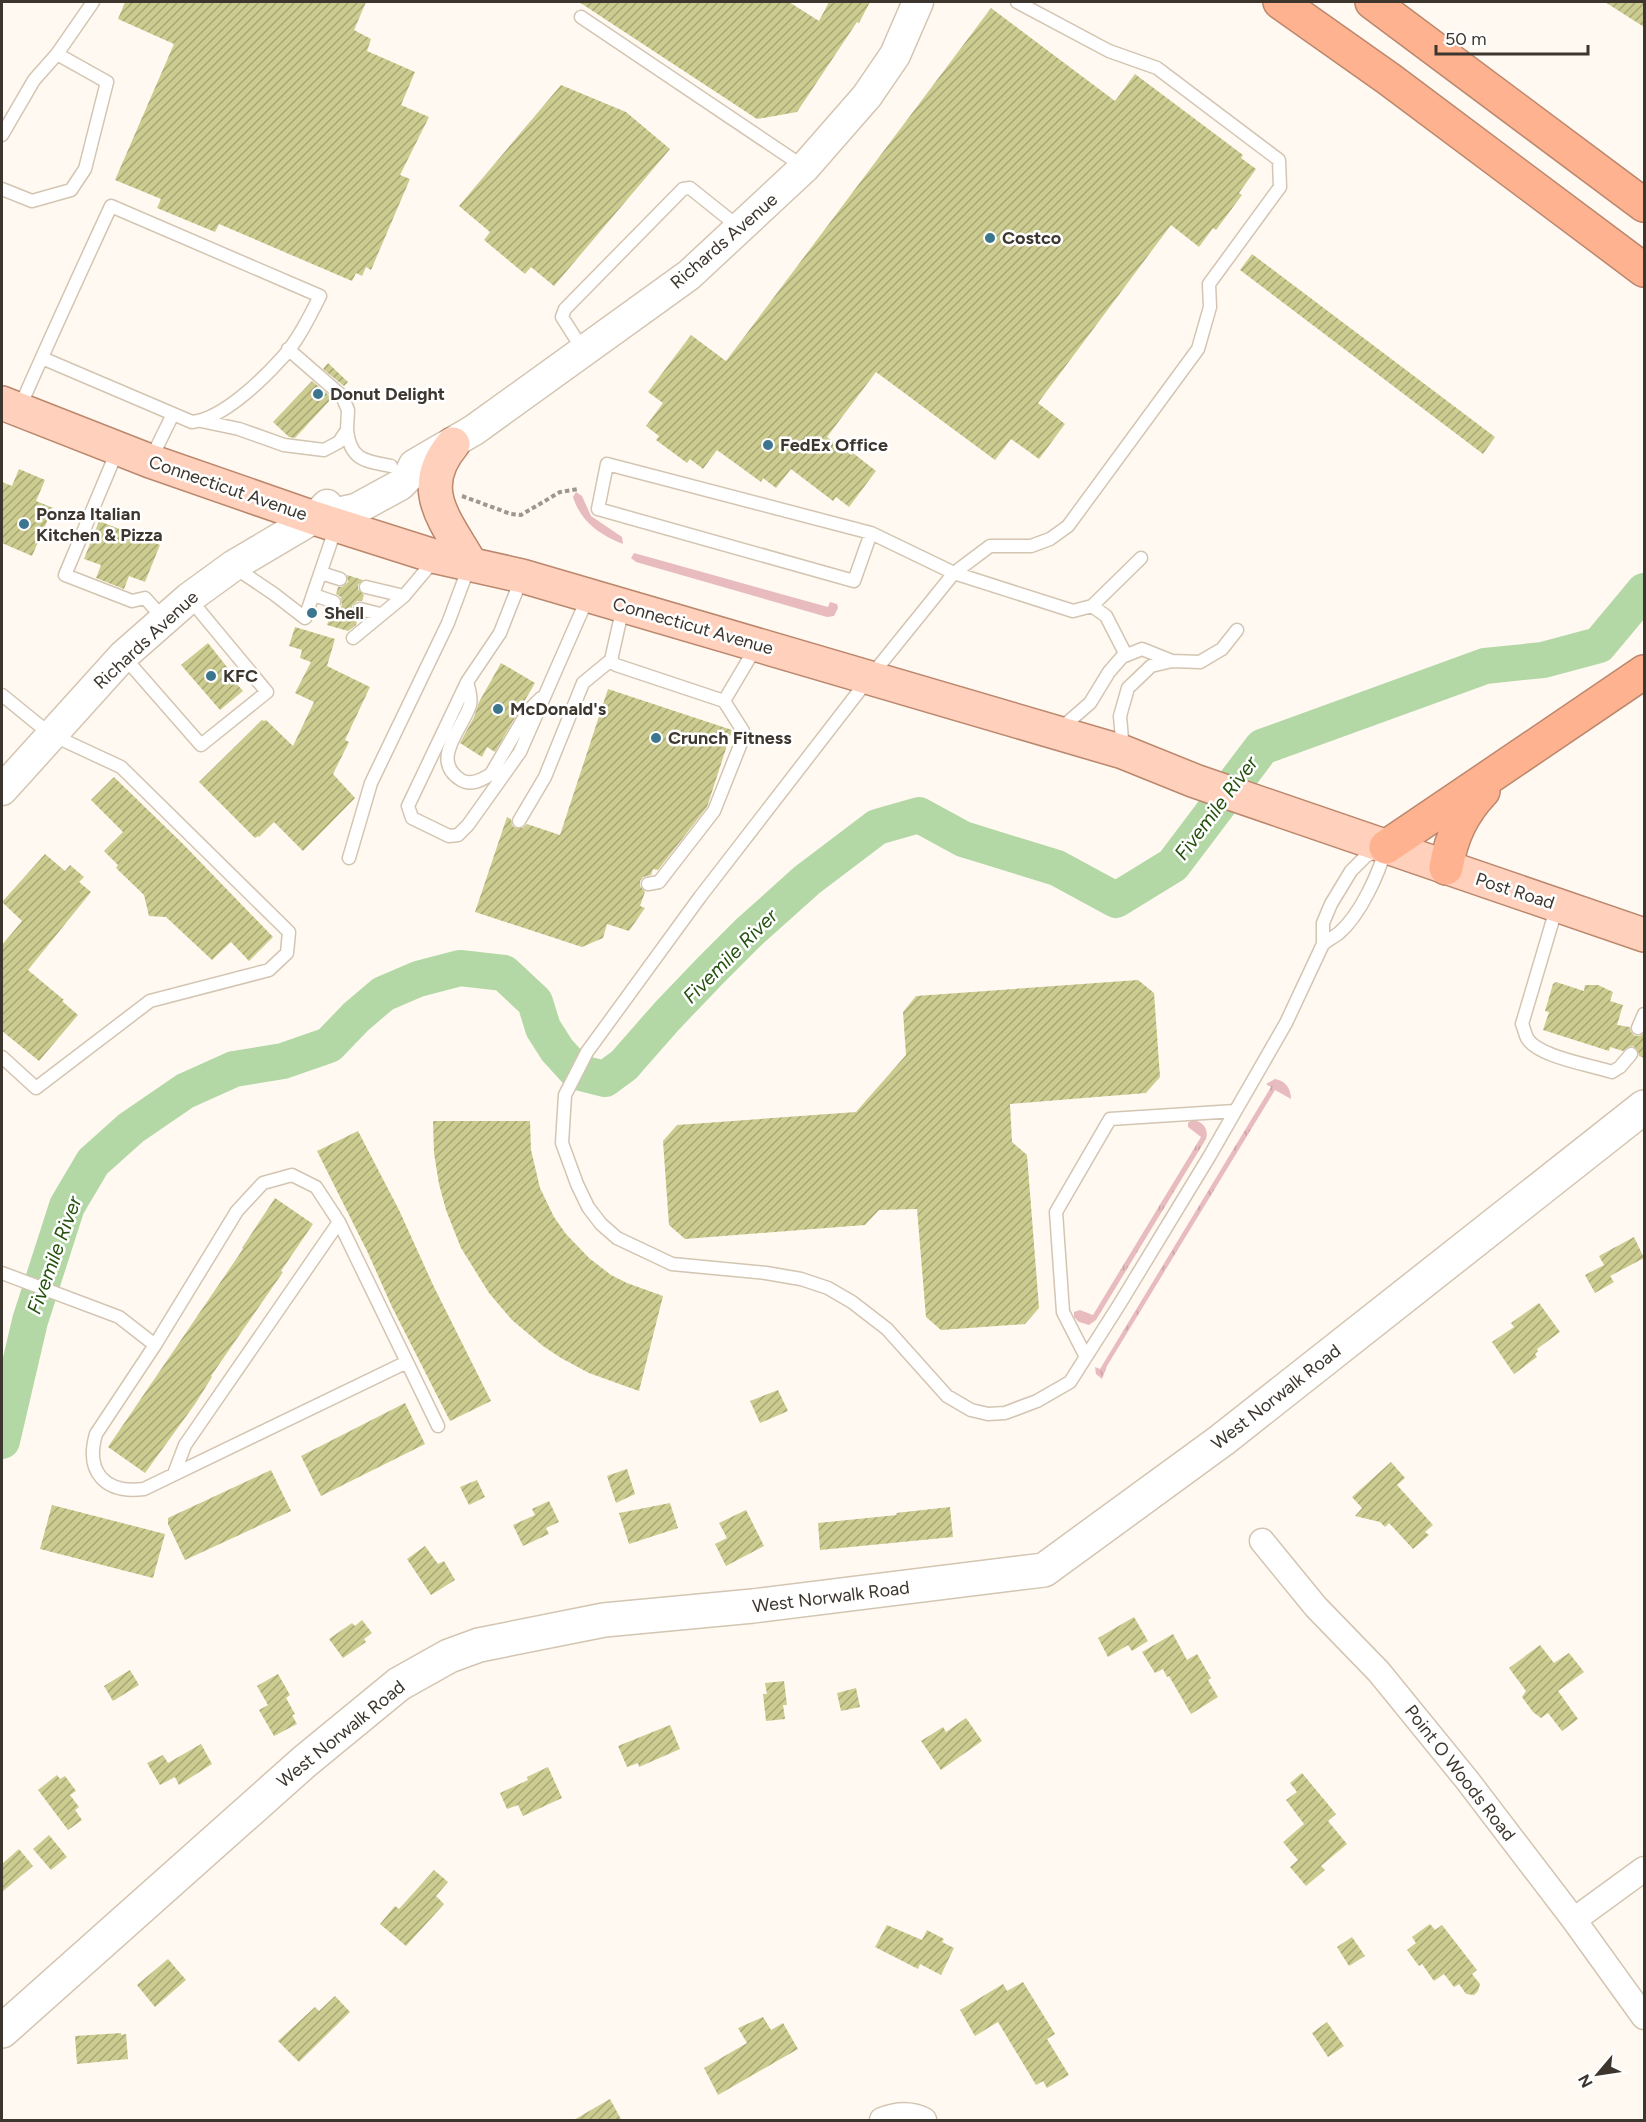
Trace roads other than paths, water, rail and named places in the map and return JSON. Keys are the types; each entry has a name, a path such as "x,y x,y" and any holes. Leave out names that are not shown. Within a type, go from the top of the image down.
{"highway":[{"path":"1280,2 1389,79 1644,270"},
{"path":"1372,2 1644,205"},
{"path":"1386,847 1644,672"},
{"path":"1446,868 1456,830 1471,804 1529,749"}],"main road":[{"name":"Connecticut Avenue","path":"10,407 150,461 437,557 522,576 1123,752 1195,781 1386,847"},
{"path":"453,444 438,466 435,476 435,496 470,563"},
{"name":"Post Road","path":"1386,847 1644,935"},
{"name":"West Norwalk Road","path":"2,2031 124,1912 399,1684 449,1656 479,1645 604,1620 753,1606 1044,1570 1222,1440 1644,1107"}],"street":[{"name":"Richards Avenue","path":"2,790 50,734 123,656 189,598 233,566 400,485 409,476 402,466 453,444 689,275 805,167 867,96 895,55 918,2"},
{"name":"Point O Woods Road","path":"1262,1541 1316,1607 1379,1672 1480,1796 1644,2017"},
{"path":"1574,1920 1644,1869"},
{"path":"882,2121 895,2115 916,2116 924,2121"}],"lane":[{"path":"2,135 34,80 57,54 93,2"},
{"path":"1017,2 1109,51 1157,68 1279,160 1280,187 1209,284 1210,307 1198,349 1068,526 1050,539 1031,546 990,546 954,573 700,897 587,1052 565,1095 562,1143 577,1184 588,1207 617,1239 672,1264 766,1273 801,1279 828,1288 852,1302 887,1329 947,1396 970,1410 988,1414 1005,1413 1037,1401 1070,1382 1086,1357 1286,1023 1323,944 1323,922 1331,904 1351,871 1366,856 1386,847"},
{"path":"582,17 805,167"},
{"path":"2,189 32,201 71,190 85,170 107,82 57,54"},
{"path":"583,350 562,317 565,309 683,189 690,188 741,228"},
{"path":"10,407 42,358 111,206 320,296 307,322 283,358 228,409 201,422"},
{"path":"288,349 342,396 348,410 348,444 358,455 366,461 402,466"},
{"path":"42,358 192,422 239,429 284,445 324,450 339,442 347,430"},
{"path":"150,461 173,414"},
{"path":"118,448 65,575 132,601 145,598 164,620"},
{"path":"871,533 854,581 598,509 607,464 871,533 954,573 1073,611 1092,606 1142,558"},
{"path":"233,566 305,618 321,573 326,521"},
{"path":"353,638 404,596 437,557"},
{"path":"349,858 371,783 448,624 470,563"},
{"path":"321,573 340,579"},
{"path":"522,576 500,633 467,682 408,806 412,818 449,836 458,835 468,825 520,752 588,596"},
{"path":"366,587 404,596"},
{"path":"314,595 334,602"},
{"path":"123,656 201,746 267,692 189,598"},
{"path":"519,821 545,777 584,683 611,660 623,606"},
{"path":"1092,606 1106,616 1126,655"},
{"path":"360,609 380,614"},
{"path":"1123,752 1120,716 1128,688 1151,666 1172,661 1200,662 1222,649 1237,630"},
{"path":"724,701 757,645"},
{"path":"1056,732 1090,703 1109,672 1122,657 1142,649 1172,661"},
{"path":"611,660 616,665 724,701 742,731 743,738 714,811 659,882 648,884"},
{"path":"467,682 471,703 448,750 447,760 451,769 461,780 470,783 484,779 491,774 528,711 546,693"},
{"path":"2,695 50,734 121,767 289,932 287,953 269,970 150,1001 36,1088 2,1056"},
{"path":"1323,944 1339,933 1352,918 1381,866 1386,847"},
{"path":"1557,905 1522,1024 1527,1038 1540,1049 1612,1072 1620,1067 1631,1054"},
{"path":"1638,1028 1644,1014"},
{"path":"1086,1357 1063,1312 1056,1212 1110,1119 1235,1111"},
{"path":"406,1362 144,1489 131,1491 118,1489 105,1482 93,1463 92,1449 96,1434 155,1345 237,1211 263,1183 292,1175 316,1187 339,1222 438,1426"},
{"path":"174,1474 185,1445 339,1222"},
{"path":"3,1273 119,1317 155,1345"}],"waterway":[{"name":"Fivemile River","path":"2,1441 30,1321 67,1206 93,1162 131,1128 185,1091 234,1069 283,1061 329,1045 356,1017 383,994 418,979 460,968 504,973 535,1002 543,1028 557,1050 577,1072 605,1079 624,1065 667,1016 748,933 807,880 877,827 919,815 963,839 1057,868 1116,900 1173,865 1262,747 1485,666 1543,660 1599,645 1644,591"}],"place":[{"name":"Costco","path":"990,238"},
{"name":"Donut Delight","path":"318,394"},
{"name":"FedEx Office","path":"768,445"},
{"name":"Ponza Italian Kitchen & Pizza","path":"24,524"},
{"name":"Shell","path":"312,613"},
{"name":"KFC","path":"211,676"},
{"name":"McDonald's","path":"498,709"},
{"name":"Crunch Fitness","path":"656,738"}]}
